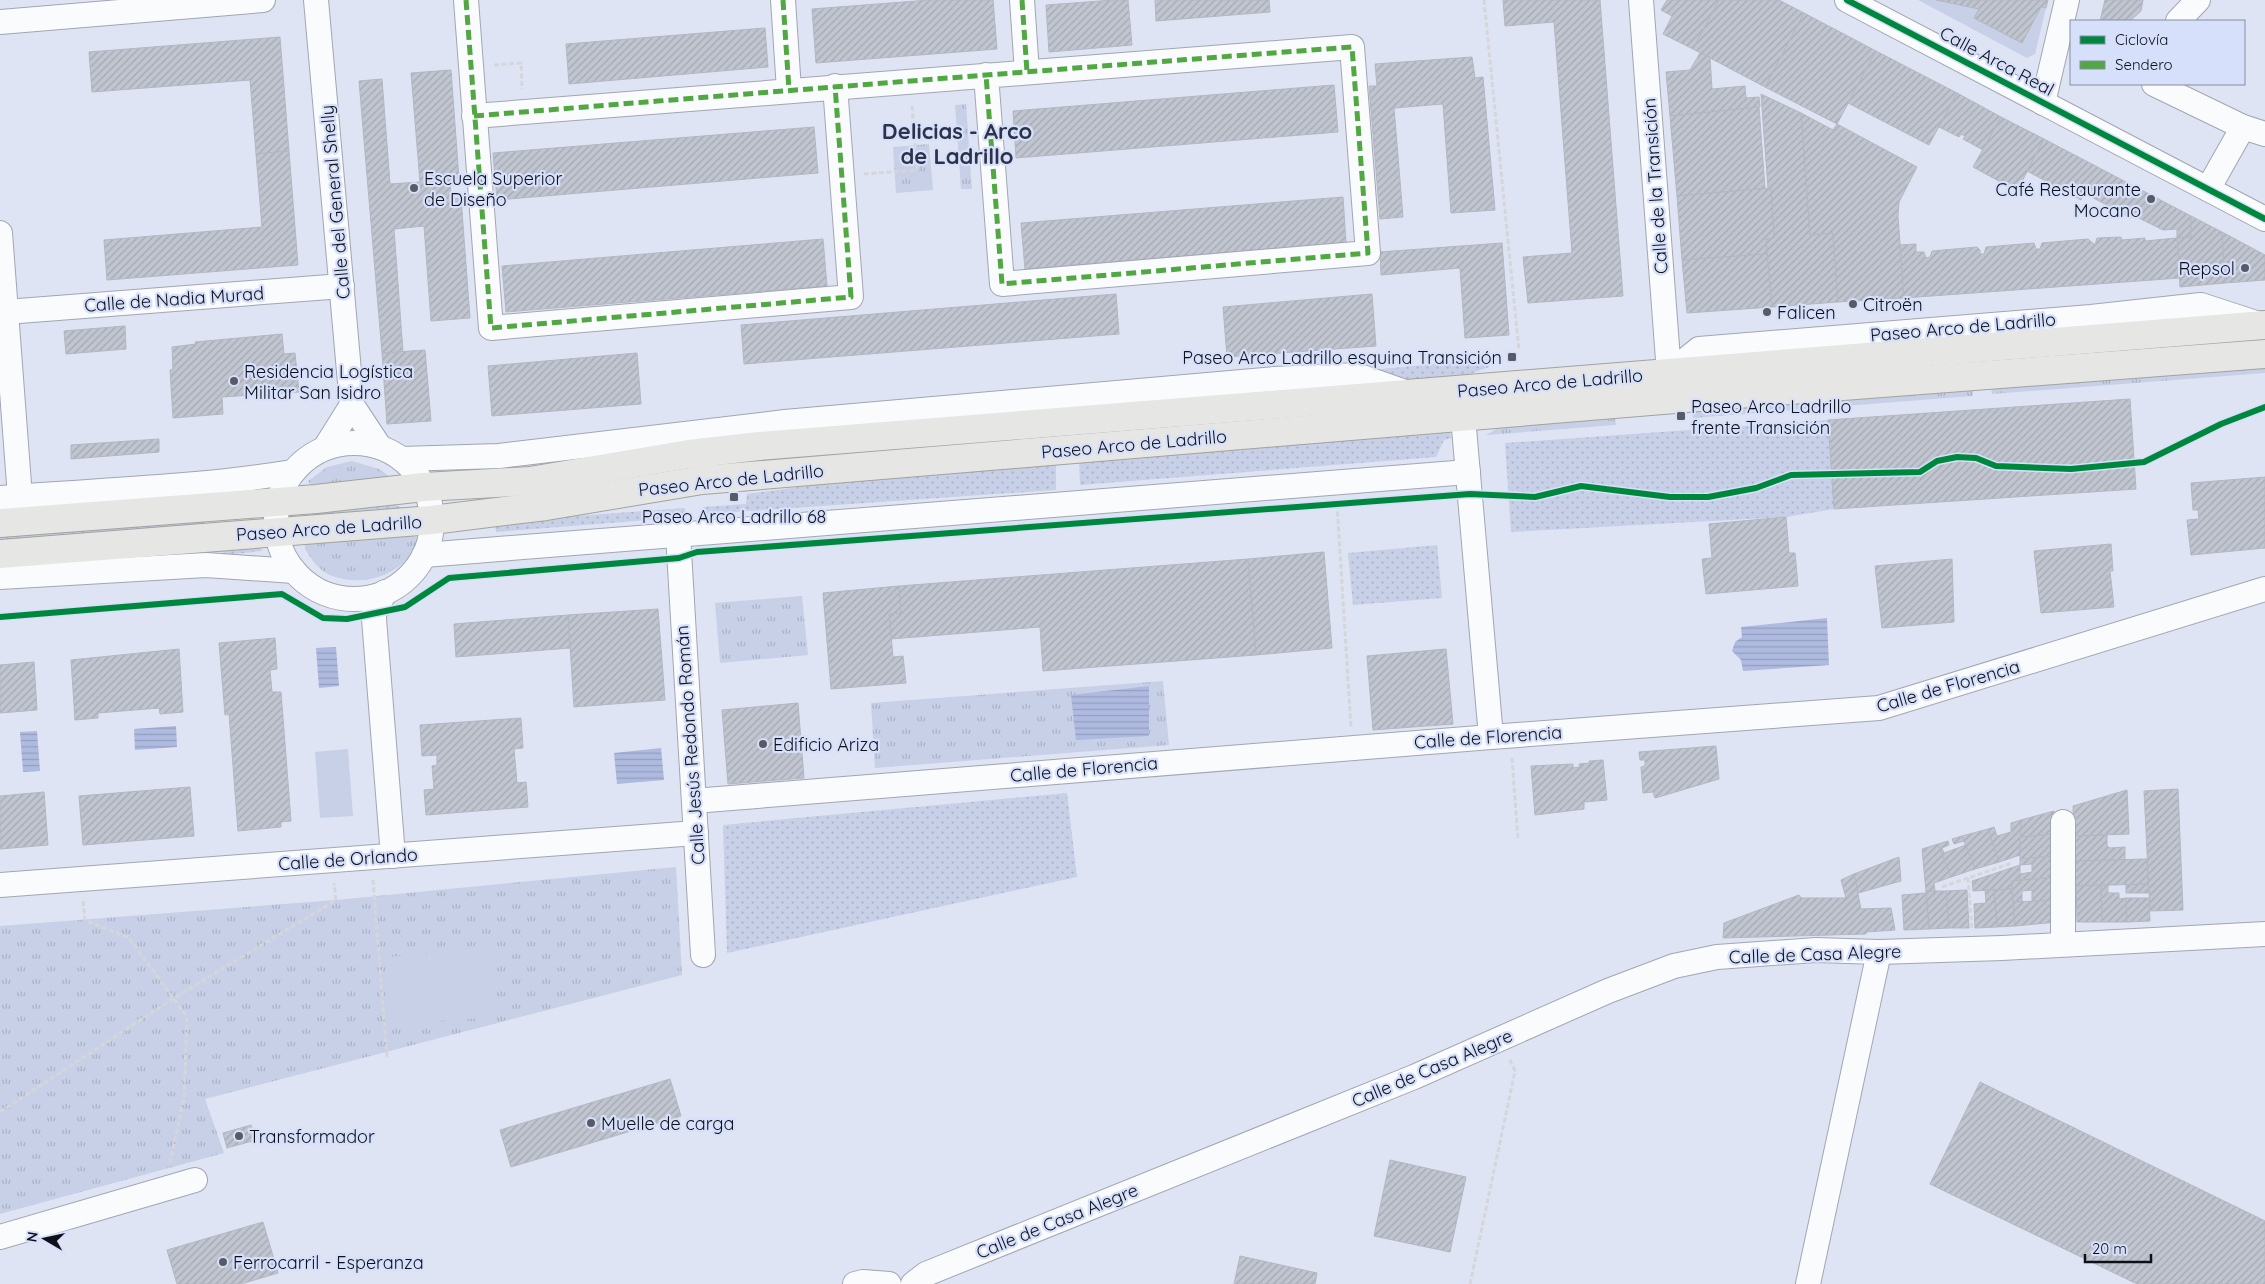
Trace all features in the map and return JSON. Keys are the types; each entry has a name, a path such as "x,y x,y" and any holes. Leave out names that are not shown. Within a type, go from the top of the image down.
{"main road":[{"name":"Paseo Arco de Ladrillo","path":"0,524 278,502 424,487 530,481 689,454 759,446 2264,325"},
{"name":"Paseo Arco de Ladrillo","path":"0,554 432,520 546,506 702,480 1711,396 2265,354"}],"street":[{"path":"0,22 263,0"},
{"name":"Calle del General Shelly","path":"316,0 352,405 379,446"},
{"path":"466,0 491,328 851,297 836,86"},
{"path":"783,0 789,90"},
{"path":"1022,0 1027,72"},
{"name":"Calle de la Transición","path":"1641,0 1669,373"},
{"name":"Calle Arca Real","path":"1847,0 2265,219"},
{"path":"2043,103 2067,0"},
{"path":"2179,20 2198,0"},
{"path":"474,116 836,86 1352,47 1368,252 1002,284 986,75"},
{"path":"2156,85 2243,127 2265,134"},
{"path":"2208,189 2243,127"},
{"path":"0,233 6,312 10,498 138,489 256,478 292,472"},
{"name":"Calle de Nadia Murad","path":"6,312 342,286"},
{"name":"Paseo Arco de Ladrillo","path":"1669,373 1711,396"},
{"name":"Paseo Arco de Ladrillo","path":"402,459 499,456 785,422 1274,379 1357,375 1422,394 1463,417"},
{"path":"325,448 352,405"},
{"path":"1463,417 1468,472 1501,736"},
{"path":"355,442 379,446 402,459 415,471 430,503 432,520 430,538 424,556 414,571 400,584 385,592 366,607 330,596 310,586 294,571 282,552 276,531 278,502 292,472 310,455 325,448 355,442"},
{"name":"Paseo Arco de Ladrillo","path":"424,556 678,534 1337,492 1468,472"},
{"name":"Calle Jesús Redondo Román","path":"678,534 703,955"},
{"name":"Paseo Arco de Ladrillo","path":"0,578 206,565 294,571"},
{"name":"Calle de Florencia","path":"694,801 1501,736 1879,708 2265,589"},
{"path":"366,607 382,856"},
{"path":"2062,822 2063,944"},
{"name":"Calle de Orlando","path":"0,885 696,832"},
{"name":"Calle de Casa Alegre","path":"913,1284 926,1274 1414,1077 1633,981 1698,960 1816,950 1879,952 2265,934"},
{"path":"1808,1284 1879,952"},
{"path":"0,1237 194,1180"},
{"path":"855,1284 863,1282 890,1284"}],"path":[{"path":"1484,0 1518,352"},
{"path":"471,67 521,63 523,112"},
{"path":"842,176 917,170 910,81"},
{"path":"1337,492 1347,502"},
{"path":"1327,504 1337,492"},
{"path":"1337,492 1352,748"},
{"path":"1501,736 1518,839"},
{"path":"382,856 387,1057"},
{"path":"0,1112 174,998 336,900 332,860"},
{"path":"1942,887 2012,863"},
{"path":"1968,878 1973,948"},
{"path":"79,879 85,920 129,938 187,1017 184,1098 164,1188"},
{"path":"1470,1284 1514,1071 1501,1038"}],"green space":[{"path":"1918,0 2048,0 2035,54 2027,58"},
{"path":"966,104 972,189 961,189 955,105"},
{"path":"929,144 933,190 896,193 893,147"},
{"path":"1488,359 1489,367 1451,381 1412,384 1360,371"},
{"path":"2265,366 2265,373 1992,394 1991,388"},
{"path":"1973,390 1973,396 1693,418 1692,412"},
{"path":"1615,418 1616,425 1486,435 1498,428"},
{"path":"1828,420 1834,509 1786,517 1511,532 1505,443"},
{"path":"1449,430 1452,438 1444,440 1436,457 1080,485 1079,460"},
{"path":"1053,435 1055,439 497,499 497,496 703,462"},
{"path":"352,461 379,469 389,476 387,481 312,487 308,481 327,467"},
{"path":"1056,464 1056,490 705,514 703,507 746,504 747,494 873,477"},
{"path":"393,504 405,509 311,518 299,511"},
{"path":"685,508 686,517 496,532 495,522"},
{"path":"205,520 205,524 0,540 0,535"},
{"path":"411,533 418,539 413,551 405,561 384,575 371,579 345,579 332,576 316,565 305,549 305,543"},
{"path":"1437,545 1442,598 1353,605 1348,553"},
{"path":"260,546 262,551 225,555 221,548"},
{"path":"802,596 808,655 720,663 715,603"},
{"path":"1163,681 1169,745 875,768 871,703"},
{"path":"348,749 353,816 320,818 315,752"},
{"path":"1067,793 1077,877 727,953 723,825"},
{"path":"676,867 682,975 205,1099 224,1153 0,1214 0,926 336,900"},
{"path":"493,950 497,1017 391,1024 387,957"}],"shaded area":[{"path":"1827,618 1829,665 1743,671 1741,660 1732,651 1735,642 1742,637 1741,627"},
{"path":"336,647 339,686 319,688 316,648"},
{"path":"1149,686 1149,736 1076,740 1071,695"},
{"path":"176,726 177,747 135,750 134,729"},
{"path":"37,731 40,771 23,772 20,732"},
{"path":"661,748 664,780 617,784 614,753"}],"building":[{"path":"929,0 993,0 997,49 816,63 812,9"},
{"path":"1128,0 1132,45 1049,52 1046,5"},
{"path":"1155,0 1269,0 1270,12 1156,21"},
{"path":"1503,0 1600,0 1623,296 1528,303 1523,257 1572,253 1554,22 1505,26"},
{"path":"1667,0 1719,0 1693,49 1663,34 1672,16 1661,10"},
{"path":"1719,0 1779,0 1804,13 1765,87 1693,49"},
{"path":"1936,0 2048,0 2046,8 2041,7 2022,43 1974,18 1979,9"},
{"path":"2105,0 2143,0 2141,11 2131,20 2100,20"},
{"path":"1804,13 1876,51 1837,124 1765,87"},
{"path":"765,28 768,67 569,84 566,44"},
{"path":"280,37 289,151 256,154 250,80 92,92 89,52"},
{"path":"1876,51 1957,93 1929,145 1848,103"},
{"path":"1700,53 1710,57 1712,89 1745,86 1746,98 1759,97 1760,107 1670,116 1666,72 1690,70"},
{"path":"1472,57 1475,78 1483,77 1495,210 1451,213 1443,104 1394,108 1403,217 1380,219 1369,86 1377,86 1375,64"},
{"name":"Escuela Superior de Diseño","path":"451,70 459,179 450,179 451,199 461,198 470,318 431,321 424,226 394,229 403,352 382,353 359,81 382,79 390,184 420,182 411,73"},
{"path":"1334,85 1338,132 1016,158 1013,111"},
{"path":"1957,93 2001,117 1983,150 1963,139 1965,136 1961,134 1959,137 1939,127"},
{"path":"1761,94 1801,113 1810,235 1833,233 1838,302 1772,307 1766,239 1774,238 1771,188 1768,188"},
{"path":"1759,107 1765,188 1677,196 1670,116"},
{"path":"1801,113 1833,130 1837,124 1917,167 1899,202 1898,216 1904,298 1838,302 1833,233 1810,235"},
{"path":"2001,117 2044,139 2017,191 1973,167"},
{"path":"814,127 818,173 497,200 493,153"},
{"path":"2044,139 2191,216 2191,237 2177,238 2177,229 2163,230 2133,215 2131,218 2084,193 2081,200 2027,171"},
{"path":"289,151 298,265 107,280 104,240 262,227 256,154"},
{"path":"1771,188 1774,238 1766,239 1767,254 1682,260 1677,196"},
{"path":"1343,197 1346,243 1025,269 1021,223"},
{"path":"2191,216 2222,232 2225,283 2180,287 2177,238 2191,237"},
{"name":"Repsol","path":"2222,232 2265,255 2265,280 2225,283"},
{"path":"2121,237 2122,240 2145,238 2145,241 2177,238 2180,278 1904,298 1900,245 1916,244 1916,252 1924,252 1926,258 1930,257 1932,251 1977,247 1980,250 1980,254 1984,254 1986,247 2034,243 2036,249 2040,249 2042,243 2088,239 2095,245 2097,238"},
{"path":"823,239 827,286 506,312 502,266"},
{"path":"1502,243 1509,335 1465,338 1460,268 1381,275 1380,252"},
{"path":"1767,254 1772,307 1687,313 1682,260"},
{"path":"1116,294 1119,334 744,364 741,325"},
{"path":"1372,294 1376,346 1227,357 1223,307"},
{"path":"125,326 126,349 66,354 64,331"},
{"name":"Residencia Logística Militar San Isidro","path":"282,334 284,354 295,353 299,392 222,397 223,414 173,418 170,370 173,369 172,347 196,344 195,342"},
{"path":"425,350 431,421 387,424 382,353"},
{"path":"637,353 641,404 492,416 488,366"},
{"path":"2130,399 2136,489 1834,509 1828,420"},
{"path":"159,439 159,452 71,459 71,445"},
{"path":"2265,477 2265,548 2191,555 2187,520 2199,519 2198,510 2193,510 2191,483"},
{"path":"1786,517 1789,553 1795,553 1798,586 1706,594 1702,559 1712,558 1709,524"},
{"path":"2111,544 2113,571 2110,571 2114,607 2041,613 2034,551"},
{"path":"1324,552 1332,648 1256,655 1248,559"},
{"path":"1248,559 1256,655 1043,671 1040,627 891,639 889,614 901,613 899,586"},
{"path":"1952,559 1954,622 1882,628 1875,566"},
{"path":"899,586 901,613 889,614 893,657 903,656 906,683 831,689 823,593"},
{"path":"658,609 665,700 574,707 568,615"},
{"path":"568,615 570,648 456,657 454,624"},
{"path":"275,638 277,669 270,670 272,692 281,692 291,821 281,822 281,827 238,831 229,714 225,715 219,643"},
{"path":"179,649 183,712 160,714 159,708 98,713 98,718 75,720 71,660"},
{"path":"1446,649 1453,724 1373,730 1367,656"},
{"path":"34,662 37,710 0,713 0,665"},
{"name":"Edificio Ariza","path":"798,703 804,778 728,784 722,710"},
{"path":"521,718 523,748 514,749 517,783 526,782 528,807 426,815 424,790 434,789 432,766 437,765 437,755 422,756 420,725"},
{"path":"1716,746 1719,779 1655,798 1653,792 1643,793 1641,767 1645,766 1645,760 1640,760 1639,752"},
{"path":"1603,760 1607,800 1584,802 1584,809 1535,815 1531,766 1573,764 1573,768 1580,767 1579,764 1590,763 1589,761"},
{"path":"190,787 194,836 83,845 79,796"},
{"path":"2178,789 2183,910 2150,911 2144,791"},
{"path":"2127,790 2129,834 2074,836 2073,806"},
{"path":"44,792 48,845 0,849 0,796"},
{"path":"2054,811 2055,834 2020,837 2021,820"},
{"path":"2021,820 2020,855 1999,862 1988,829 1994,827 1997,836 2011,832 2011,823"},
{"path":"1988,829 1999,862 1975,869 1962,836"},
{"path":"2055,834 2055,856 2020,859 2020,837"},
{"path":"2107,835 2107,846 2110,848 2125,847 2125,860 2075,861 2074,836"},
{"path":"1962,836 1964,841 1954,844 1952,839"},
{"path":"1948,841 1949,845 1942,848 1944,853 1966,845 1975,869 1951,877 1938,844"},
{"path":"1938,844 1951,877 1934,883 1935,891 1926,891 1922,849"},
{"path":"2055,856 2056,877 2020,880 2020,874 2032,872 2032,864 2020,865 2020,859"},
{"path":"1899,857 1901,881 1858,893 1854,874"},
{"path":"2147,859 2148,884 2076,886 2075,861"},
{"path":"2020,865 2020,880 2012,881 2012,889 1973,891 1972,881"},
{"path":"1854,874 1861,909 1891,908 1895,930 1866,932 1866,934 1723,938 1724,923 1799,895 1801,898 1846,898 1841,880"},
{"path":"2056,877 2057,900 2032,901 2032,890 2022,891 2022,901 2013,902 2012,881"},
{"path":"2148,884 2149,893 2126,893 2126,885"},
{"path":"2101,885 2102,922 2077,922 2076,886"},
{"path":"2101,885 2108,885 2108,893 2119,893 2119,899 2126,898 2127,922 2102,922"},
{"path":"2012,889 2015,926 1997,927 1994,890"},
{"path":"1967,890 1969,928 1949,928 1946,891"},
{"path":"1985,890 1994,890 1997,927 1975,928 1974,904 1986,903"},
{"path":"1926,891 1946,891 1949,928 1929,929"},
{"path":"1926,893 1929,929 1904,930 1902,895"},
{"path":"2126,898 2149,898 2150,921 2127,922"},
{"path":"2057,900 2057,922 2015,926 2013,902"},
{"name":"Muelle de carga","path":"670,1079 681,1116 511,1167 500,1130"},
{"path":"1980,1082 2265,1221 2265,1284 2137,1284 1930,1184"},
{"name":"Transformador","path":"251,1125 256,1140 227,1148 223,1133"},
{"path":"1390,1160 1466,1177 1450,1252 1374,1236"},
{"name":"Ferrocarril - Esperanza","path":"263,1222 278,1273 241,1284 177,1284 167,1250"},
{"path":"1240,1256 1317,1273 1315,1284 1234,1284"}],"marked path":[{"path":"466,0 491,328 851,297 835,86"},
{"path":"783,0 789,90"},
{"path":"1022,0 1027,72"},
{"path":"474,116 1023,72 1352,47 1368,253 1002,284 986,75"}],"cycle path":[{"path":"1847,0 2265,219"},
{"path":"0,617 282,594 323,618 347,619 405,607 449,578 679,558 697,552 1470,494 1535,497 1581,486 1670,497 1708,497 1756,488 1791,475 1920,472 1937,461 1957,457 1976,458 1996,466 2071,469 2144,462 2221,424 2265,407"}],"place":[{"name":"Escuela Superior de Diseño","path":"414,188"},
{"name":"Café Restaurante Mocano","path":"2151,199"},
{"name":"Repsol","path":"2245,268"},
{"name":"Citroën","path":"1853,304"},
{"name":"Falicen","path":"1767,312"},
{"name":"Paseo Arco Ladrillo esquina Transición","path":"1512,357"},
{"name":"Residencia Logística Militar San Isidro","path":"234,381"},
{"name":"Paseo Arco Ladrillo frente Transición","path":"1681,416"},
{"name":"Paseo Arco Ladrillo 68","path":"734,497"},
{"name":"Edificio Ariza","path":"763,744"},
{"name":"Muelle de carga","path":"591,1123"},
{"name":"Transformador","path":"239,1136"},
{"name":"Ferrocarril - Esperanza","path":"223,1262"}],"district":[{"name":"Delicias - Arco de Ladrillo","path":"957,144"}]}
